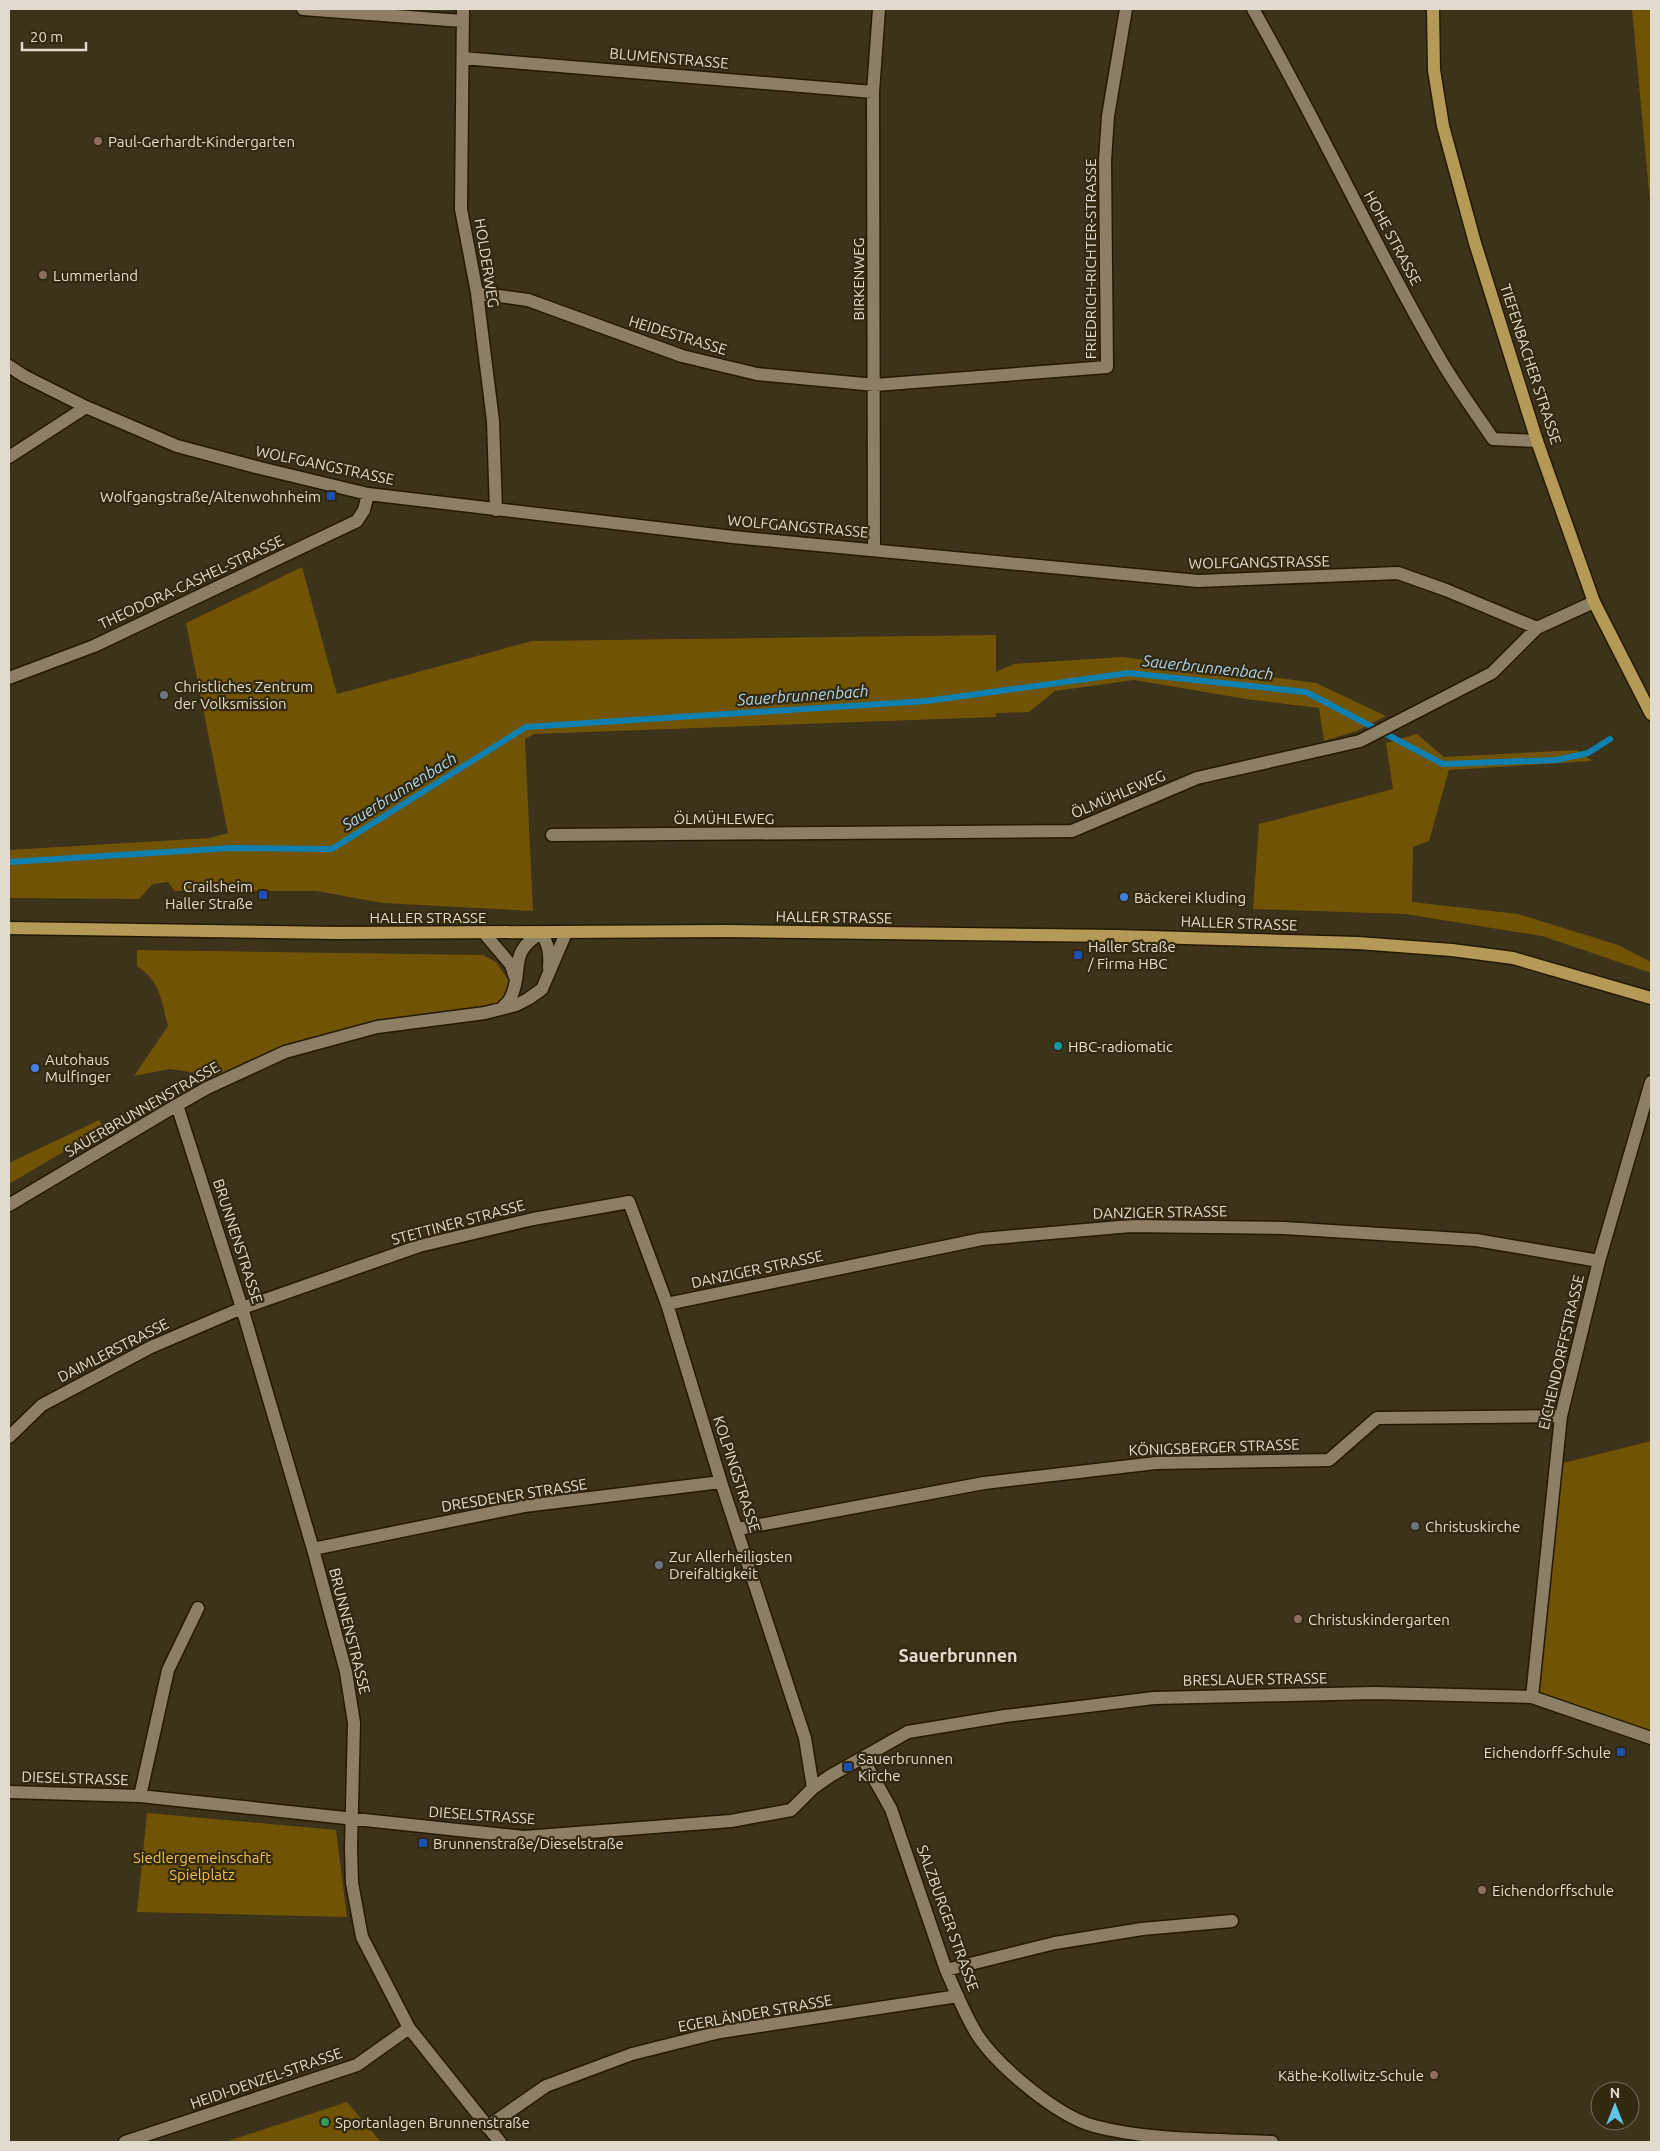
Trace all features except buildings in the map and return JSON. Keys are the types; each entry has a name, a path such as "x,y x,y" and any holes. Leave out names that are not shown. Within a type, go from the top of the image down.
{"main road":[{"name":"TIEFENBACHER STRASSE","path":"1433,9 1434,70 1443,126 1475,243 1538,441 1594,602 1651,714"},
{"name":"HALLER STRASSE","path":"9,928 338,933 728,931 1116,936 1358,943 1452,950 1513,958 1651,998"}],"street":[{"path":"303,9 462,15"},
{"name":"BIRKENWEG","path":"874,549 873,92 879,9"},
{"name":"FRIEDRICH-RICHTER-STRASSE","path":"875,385 1107,367 1105,160 1108,116 1126,9"},
{"name":"HOHE STRASSE","path":"1253,9 1294,81 1362,216 1435,350 1493,439 1538,441"},
{"name":"HOLDERWEG","path":"462,15 462,209 477,294 493,421 496,510"},
{"name":"BLUMENSTRASSE","path":"463,58 873,92"},
{"name":"HEIDESTRASSE","path":"477,294 528,300 682,356 748,372 875,385"},
{"name":"WOLFGANGSTRASSE","path":"9,366 86,407 177,446 368,494 733,537 874,549 1198,582 1398,573 1446,590 1537,628"},
{"path":"9,457 86,407"},
{"name":"THEODORA-CASHEL-STRASSE","path":"9,678 94,646 357,521 364,510 368,494"},
{"path":"1537,628 1594,602"},
{"name":"ÖLMÜHLEWEG","path":"552,836 1072,831 1197,778 1360,741 1492,672 1537,628"},
{"path":"484,933 511,966 515,977"},
{"path":"501,1009 510,998 518,957 530,940 541,933 548,943 549,975"},
{"name":"SAUERBRUNNENSTRASSE","path":"9,1205 176,1105 285,1052 377,1027 501,1009 528,1000 542,989 566,933"},
{"name":"EICHENDORFFSTRASSE","path":"1532,1697 1561,1416 1599,1260 1651,1082"},
{"name":"BRUNNENSTRASSE","path":"176,1105 242,1308 313,1549 346,1672 354,1723 352,1883 362,1937 409,2028 500,2142"},
{"name":"STETTINER STRASSE","path":"242,1308 419,1246 533,1219 629,1202"},
{"name":"KOLPINGSTRASSE","path":"629,1202 667,1304 721,1482 805,1738 813,1788"},
{"name":"DANZIGER STRASSE","path":"667,1304 982,1239 1130,1226 1284,1228 1476,1240 1599,1260"},
{"name":"DAIMLERSTRASSE","path":"9,1437 42,1405 151,1347 242,1308"},
{"name":"KÖNIGSBERGER STRASSE","path":"738,1529 991,1482 1156,1463 1329,1460 1377,1418 1561,1416"},
{"name":"DRESDENER STRASSE","path":"313,1549 524,1506 721,1482"},
{"name":"DIESELSTRASSE","path":"140,1796 168,1670 198,1608"},
{"name":"BRESLAUER STRASSE","path":"813,1788 830,1776 908,1732 1005,1716 1154,1698 1374,1693 1532,1697 1651,1738"},
{"name":"SALZBURGER STRASSE","path":"863,1759 891,1809 946,1970 958,1996 978,2036 1011,2072 1056,2108 1092,2126 1147,2135 1272,2142"},
{"name":"DIESELSTRASSE","path":"9,1792 140,1796 524,1837 731,1821 791,1810 813,1788"},
{"path":"946,1970 1048,1944 1142,1929 1232,1921"},
{"name":"EGERLÄNDER STRASSE","path":"487,2127 546,2086 632,2054 720,2032 958,1996"},
{"name":"HEIDI-DENZEL-STRASSE","path":"125,2142 357,2065 409,2028"}],"green space":[{"path":"1632,9 1651,9 1651,212"},
{"path":"302,567 337,694 532,641 996,635 996,672 1014,664 1123,657 1316,683 1386,716 1357,731 1324,741 1319,708 1246,699 1134,680 1055,691 1029,712 996,713 996,717 534,734 525,739 533,911 383,903 316,891 175,891 168,882 153,884 139,899 9,898 9,850 210,838 228,833 186,623"},
{"path":"1417,734 1444,757 1577,750 1592,761 1449,770 1429,841 1413,847 1412,902 1518,914 1618,945 1651,962 1651,973 1542,936 1405,914 1253,909 1259,824 1393,789 1386,743"},
{"path":"137,950 483,955 496,962 514,988 501,1009 377,1027 285,1052 207,1088 198,1073 170,1069 134,1076 168,1026 156,985 137,966"},
{"path":"99,1120 104,1128 9,1184 9,1163"},
{"path":"1651,1441 1651,1738 1532,1697 1555,1465"},
{"name":"Siedlergemeinschaft Spielplatz","path":"147,1813 336,1830 347,1917 137,1912"},
{"name":"Sportanlagen Brunnenstraße","path":"347,2102 381,2142 225,2142"}],"waterway":[{"name":"Sauerbrunnenbach","path":"9,862 231,848 332,849 526,727 927,701 1129,673 1306,692 1443,764 1556,760 1588,753 1610,739"}],"place":[{"name":"Paul-Gerhardt-Kindergarten","path":"98,141"},
{"name":"Lummerland","path":"43,275"},
{"name":"Wolfgangstraße/Altenwohnheim","path":"331,496"},
{"name":"Christliches Zentrum der Volksmission","path":"164,695"},
{"name":"Crailsheim Haller Straße","path":"263,895"},
{"name":"Bäckerei Kluding","path":"1124,897"},
{"name":"Haller Straße / Firma HBC","path":"1078,955"},
{"name":"HBC-radiomatic","path":"1058,1046"},
{"name":"Autohaus Mulfinger","path":"35,1068"},
{"name":"Christuskirche","path":"1415,1526"},
{"name":"Zur Allerheiligsten Dreifaltigkeit","path":"659,1565"},
{"name":"Christuskindergarten","path":"1298,1619"},
{"name":"Eichendorff-Schule","path":"1621,1752"},
{"name":"Sauerbrunnen Kirche","path":"848,1767"},
{"name":"Brunnenstraße/Dieselstraße","path":"423,1843"},
{"name":"Eichendorffschule","path":"1482,1890"},
{"name":"Käthe-Kollwitz-Schule","path":"1434,2075"},
{"name":"Sportanlagen Brunnenstraße","path":"325,2122"}],"district":[{"name":"Sauerbrunnen","path":"958,1655"}]}
